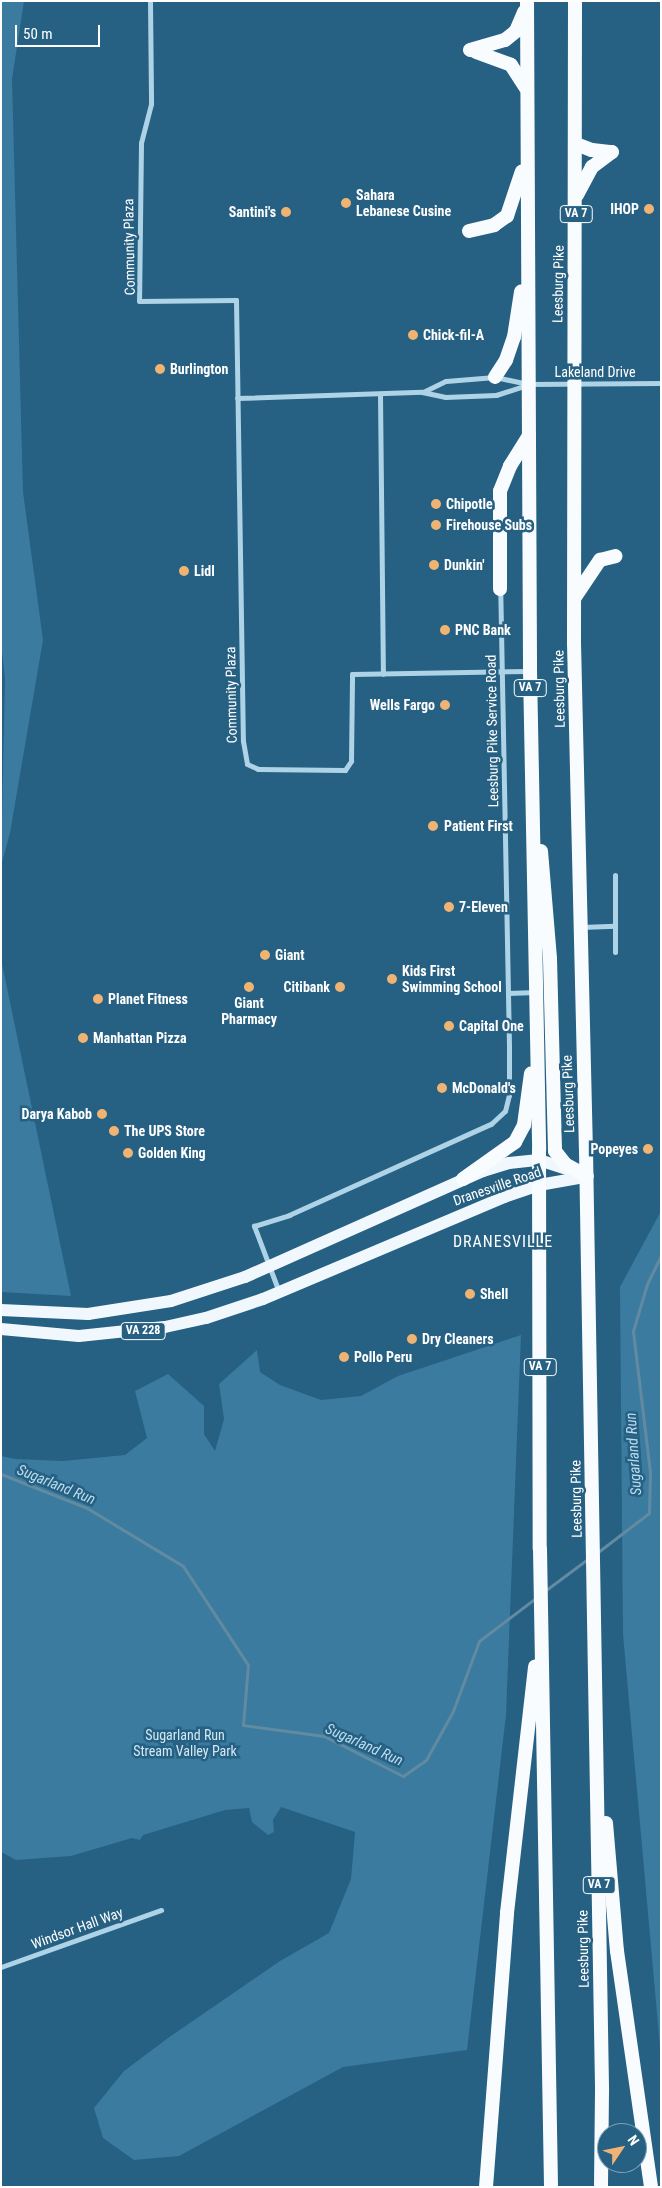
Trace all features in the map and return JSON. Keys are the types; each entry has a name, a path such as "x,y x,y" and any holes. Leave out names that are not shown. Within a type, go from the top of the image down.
{"highway":[{"name":"Leesburg Pike","path":"575,1 574,597 594,1583 602,2081 601,2187"},
{"name":"Leesburg Pike","path":"527,3 526,156 530,671 539,1160 540,1549 551,2187"},
{"path":"527,3 520,24 511,36 499,43 470,50 499,57 511,64 527,91"},
{"path":"576,144 592,150 612,152 592,167 576,197"},
{"path":"469,231 494,225 508,216 526,156"},
{"path":"495,377 506,360 514,337 527,265"},
{"path":"500,589 500,491 510,466 529,436"},
{"path":"574,597 600,560 616,556"},
{"path":"533,796 546,890 555,1151 565,1164 587,1176"},
{"path":"463,1179 508,1149 520,1134 525,1116 537,1025"},
{"path":"486,2187 490,2116 520,1789 541,1619"},
{"path":"594,1654 617,1951 651,2186"},
{"path":"480,2187 490,2116"}],"main road":[{"name":"Dranesville Road","path":"1,1310 70,1314 144,1308 221,1288 463,1179 509,1163 539,1160 587,1176"},
{"name":"Dranesville Road","path":"1,1329 79,1336 122,1334 206,1318 280,1292 495,1200 539,1185 587,1176"}],"street":[{"name":"Community Plaza","path":"150,1 151,104 140,161 139,301 236,300 243,741 247,764 258,769 345,770 351,761 352,674 530,671"},
{"path":"422,392 446,381 495,377 529,384"},
{"name":"Lakeland Drive","path":"529,384 661,383"},
{"path":"238,398 422,392 445,397 496,395 529,384"},
{"path":"380,394 383,674"},
{"name":"Leesburg Pike Service Road","path":"269,1267 254,1226 297,1212 491,1124 505,1111 509,1095 503,672 500,589"},
{"path":"615,875 615,952"},
{"path":"581,927 615,926"},
{"path":"508,993 536,992"},
{"path":"269,1267 280,1292"},
{"name":"Windsor Hall Way","path":"1,1967 161,1910"}],"green space":[{"path":"1,1 24,1 12,79 23,492 43,640 10,833 1,866 5,679 1,642"},
{"path":"1,959 71,1296 1,1292"},
{"path":"661,1211 661,2058 623,1634 620,1287"},
{"name":"Sugarland Run Stream Valley Park","path":"521,1335 506,1715 467,2050 343,2067 179,2156 134,2160 103,2138 94,2108 124,2071 168,2038 280,1961 329,1933 351,1879 355,1832 281,1807 273,1820 274,1832 268,1835 252,1822 249,1808 225,1810 143,1835 140,1840 132,1838 71,1856 16,1860 1,1852 1,1456 15,1459 63,1461 125,1455 147,1438 135,1391 168,1374 204,1406 204,1434 215,1451 224,1419 219,1384 257,1350 260,1372 280,1385 321,1400 361,1396 398,1376"}],"waterway":[{"name":"Sugarland Run","path":"598,1552 649,1513 650,1472 633,1331 647,1284 661,1255"},
{"name":"Sugarland Run","path":"1,1474 87,1508 183,1566 248,1665 243,1725 324,1736 403,1776 426,1760 453,1711 479,1641 537,1597"},
{"name":"Sugarland Run","path":"546,1590 589,1558"}],"place":[{"name":"Sahara Lebanese Cusine","path":"346,203"},
{"name":"IHOP","path":"649,209"},
{"name":"Santini's","path":"286,212"},
{"name":"Chick-fil-A","path":"413,335"},
{"name":"Burlington","path":"160,369"},
{"name":"Chipotle","path":"436,504"},
{"name":"Firehouse Subs","path":"436,525"},
{"name":"Dunkin'","path":"434,565"},
{"name":"Lidl","path":"184,571"},
{"name":"PNC Bank","path":"445,630"},
{"name":"Wells Fargo","path":"445,705"},
{"name":"Patient First","path":"433,826"},
{"name":"7-Eleven","path":"449,907"},
{"name":"Giant","path":"265,955"},
{"name":"Kids First Swimming School","path":"392,979"},
{"name":"Giant Pharmacy","path":"249,987"},
{"name":"Citibank","path":"340,987"},
{"name":"Planet Fitness","path":"98,999"},
{"name":"Capital One","path":"449,1026"},
{"name":"Manhattan Pizza","path":"83,1038"},
{"name":"McDonald's","path":"442,1088"},
{"name":"Darya Kabob","path":"102,1114"},
{"name":"The UPS Store","path":"114,1131"},
{"name":"Popeyes","path":"648,1149"},
{"name":"Golden King","path":"128,1153"},
{"name":"Shell","path":"470,1294"},
{"name":"Dry Cleaners","path":"412,1339"},
{"name":"Pollo Peru","path":"344,1357"}],"district":[{"name":"DRANESVILLE","path":"503,1242"}]}
